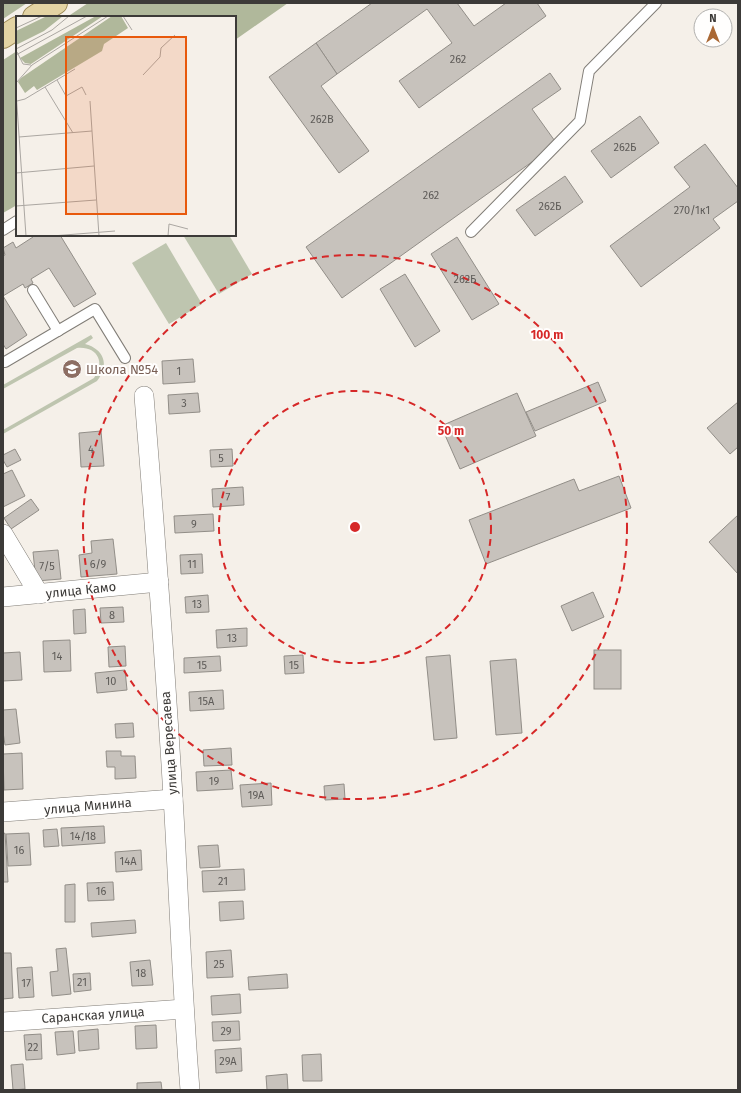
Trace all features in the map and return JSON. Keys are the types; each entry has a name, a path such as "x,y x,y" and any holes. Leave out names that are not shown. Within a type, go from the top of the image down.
{"main road":[{"path":"36,16 56,3"},
{"path":"3,37 16,29"}],"street":[{"name":"улица Вересаева","path":"144,396 159,582 190,1090"},
{"path":"3,534 39,594"},
{"name":"улица Камо","path":"3,597 159,582"},
{"name":"улица Минина","path":"3,812 173,799"},
{"name":"Саранская улица","path":"3,1022 184,1009"}],"lane":[{"path":"472,232 580,122 589,71 656,3"},
{"path":"3,230 16,222"},
{"path":"34,290 58,331"},
{"path":"3,362 95,309 125,358"}],"green space":[{"path":"3,3 27,3 3,19"},
{"path":"88,3 288,3 236,39 236,16 68,16"},
{"path":"16,52 16,206 3,213 3,60"},
{"path":"184,236 230,236 252,274 219,294"},
{"path":"166,243 202,304 169,324 132,263"},
{"path":"91,335 93,338 85,344 92,346 101,354 104,364 101,375 97,381 3,434 3,430 94,378 98,372 98,356 90,350 77,348 3,389 3,385"}],"building":[{"path":"372,3 457,3 474,26 506,3 537,3 546,16 419,108 399,81 452,43 427,9 337,74 316,43"},
{"path":"316,43 337,74 321,86 369,151 339,173 269,77"},
{"path":"550,73 561,89 532,109 557,144 342,298 306,247"},
{"path":"640,116 659,143 611,178 591,151"},
{"path":"705,144 738,188 738,201 713,219 720,228 641,287 610,246 690,187 674,167"},
{"path":"565,176 583,202 535,236 516,210"},
{"path":"32,236 61,236 96,294 74,307 49,268 31,279 33,283 25,288 23,284 3,296 3,256 5,255 3,248 13,242 16,248"},
{"path":"457,237 499,304 472,320 431,254"},
{"path":"405,274 440,331 415,347 380,289"},
{"path":"3,296 27,335 6,349 3,344"},
{"path":"193,359 195,382 163,384 162,361"},
{"path":"598,382 606,401 535,431 526,412"},
{"path":"198,393 200,412 169,414 168,395"},
{"path":"517,393 536,436 460,469 441,426"},
{"path":"738,402 738,447 730,454 707,428"},
{"path":"101,431 104,466 81,467 79,433"},
{"path":"15,449 21,460 7,467 3,460 3,455"},
{"path":"232,449 233,466 211,467 210,450"},
{"path":"12,470 25,496 3,507 3,474"},
{"path":"619,476 631,508 486,564 469,520 574,479 579,491"},
{"path":"243,487 244,505 213,507 212,489"},
{"path":"31,499 39,510 11,529 4,518"},
{"path":"213,514 214,531 175,533 174,516"},
{"path":"738,515 738,574 709,542"},
{"path":"113,539 117,574 81,577 79,555 92,553 91,541"},
{"path":"58,550 61,579 36,581 33,552"},
{"path":"202,554 203,573 181,574 180,555"},
{"path":"593,592 604,617 572,631 561,606"},
{"path":"208,595 209,612 186,613 185,597"},
{"path":"123,607 124,622 101,623 100,608"},
{"path":"85,609 86,633 74,634 73,610"},
{"path":"247,628 247,646 217,648 216,630"},
{"path":"70,640 71,671 44,672 43,641"},
{"path":"125,646 126,666 109,667 108,647"},
{"path":"594,650 621,650 621,689 594,689"},
{"path":"20,652 22,680 3,681 3,653"},
{"path":"303,655 304,673 285,674 284,656"},
{"path":"450,655 457,738 434,740 426,657"},
{"path":"220,656 221,671 184,673 184,658"},
{"path":"516,659 522,733 496,735 490,661"},
{"path":"125,670 127,690 97,693 95,673"},
{"path":"223,690 224,709 190,711 189,692"},
{"path":"16,709 20,743 5,745 3,732 3,710"},
{"path":"133,723 134,737 116,738 115,724"},
{"path":"231,748 232,765 204,766 203,750"},
{"path":"106,751 121,751 121,756 135,756 136,778 115,779 115,767 107,767"},
{"path":"22,753 23,789 4,790 3,754"},
{"path":"231,770 233,789 197,791 196,772"},
{"path":"271,783 272,805 242,807 240,785"},
{"path":"344,784 345,799 325,800 324,786"},
{"path":"104,826 105,843 62,846 61,828"},
{"path":"57,829 59,846 44,847 43,830"},
{"path":"5,833 8,882 3,882 3,834"},
{"path":"29,833 31,865 8,866 6,834"},
{"path":"218,845 220,867 200,868 198,846"},
{"path":"141,850 142,870 116,872 115,852"},
{"path":"244,869 245,890 203,892 202,871"},
{"path":"113,882 114,900 88,901 87,883"},
{"path":"75,884 75,922 65,922 65,885"},
{"path":"243,901 244,919 220,921 219,902"},
{"path":"135,920 136,933 92,937 91,923"},
{"path":"66,948 71,994 52,996 50,972 58,971 56,949"},
{"path":"231,950 233,977 207,978 206,952"},
{"path":"3,953 11,953 13,998 3,999"},
{"path":"150,960 153,985 132,986 130,962"},
{"path":"32,967 34,997 19,998 17,968"},
{"path":"90,973 91,990 74,992 73,974"},
{"path":"287,974 288,988 249,990 248,977"},
{"path":"240,994 241,1013 212,1015 211,996"},
{"path":"239,1021 240,1040 213,1041 212,1022"},
{"path":"156,1025 157,1048 136,1049 135,1026"},
{"path":"98,1029 99,1049 79,1051 78,1031"},
{"path":"73,1031 75,1053 57,1055 55,1032"},
{"path":"41,1034 42,1059 26,1060 24,1035"},
{"path":"241,1048 242,1071 216,1073 215,1050"},
{"path":"321,1054 322,1081 303,1081 302,1055"},
{"path":"23,1064 25,1089 13,1090 11,1065"},
{"path":"287,1074 288,1090 267,1090 266,1076"},
{"path":"161,1082 162,1090 137,1090 137,1083"}],"place":[{"name":"Школа №54","path":"72,369"}]}
